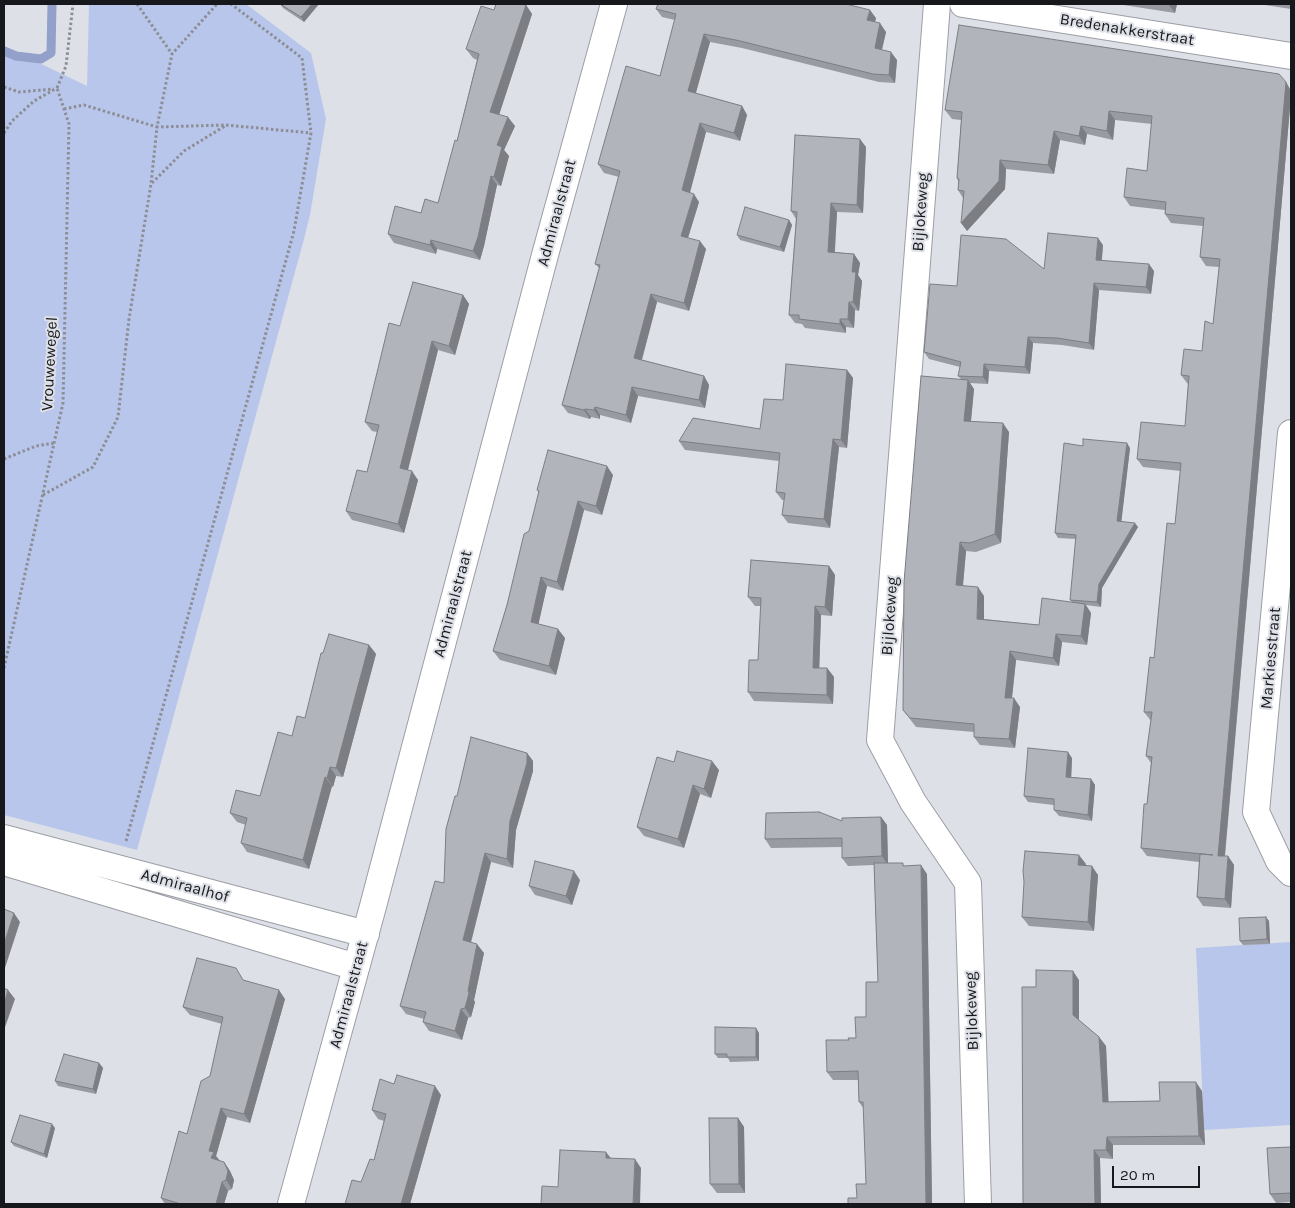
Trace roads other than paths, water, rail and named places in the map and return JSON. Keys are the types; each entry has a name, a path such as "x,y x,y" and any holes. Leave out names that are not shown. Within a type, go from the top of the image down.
{"street":[{"name":"Admiraalstraat","path":"291,1204 366,934 543,264 614,4"},
{"name":"Bijlokeweg","path":"937,4 880,740 913,802 968,883 978,1204"},
{"name":"Bredenakkerstraat","path":"963,4 1291,56"},
{"name":"Markiesstraat","path":"1291,433 1256,812 1279,861 1291,873"},
{"name":"Admiraalhof","path":"4,838 366,934"},
{"name":"Admiraalhof","path":"4,862 356,967"}],"waterway":[{"path":"4,51 16,56 41,59 51,53 52,4"}]}
